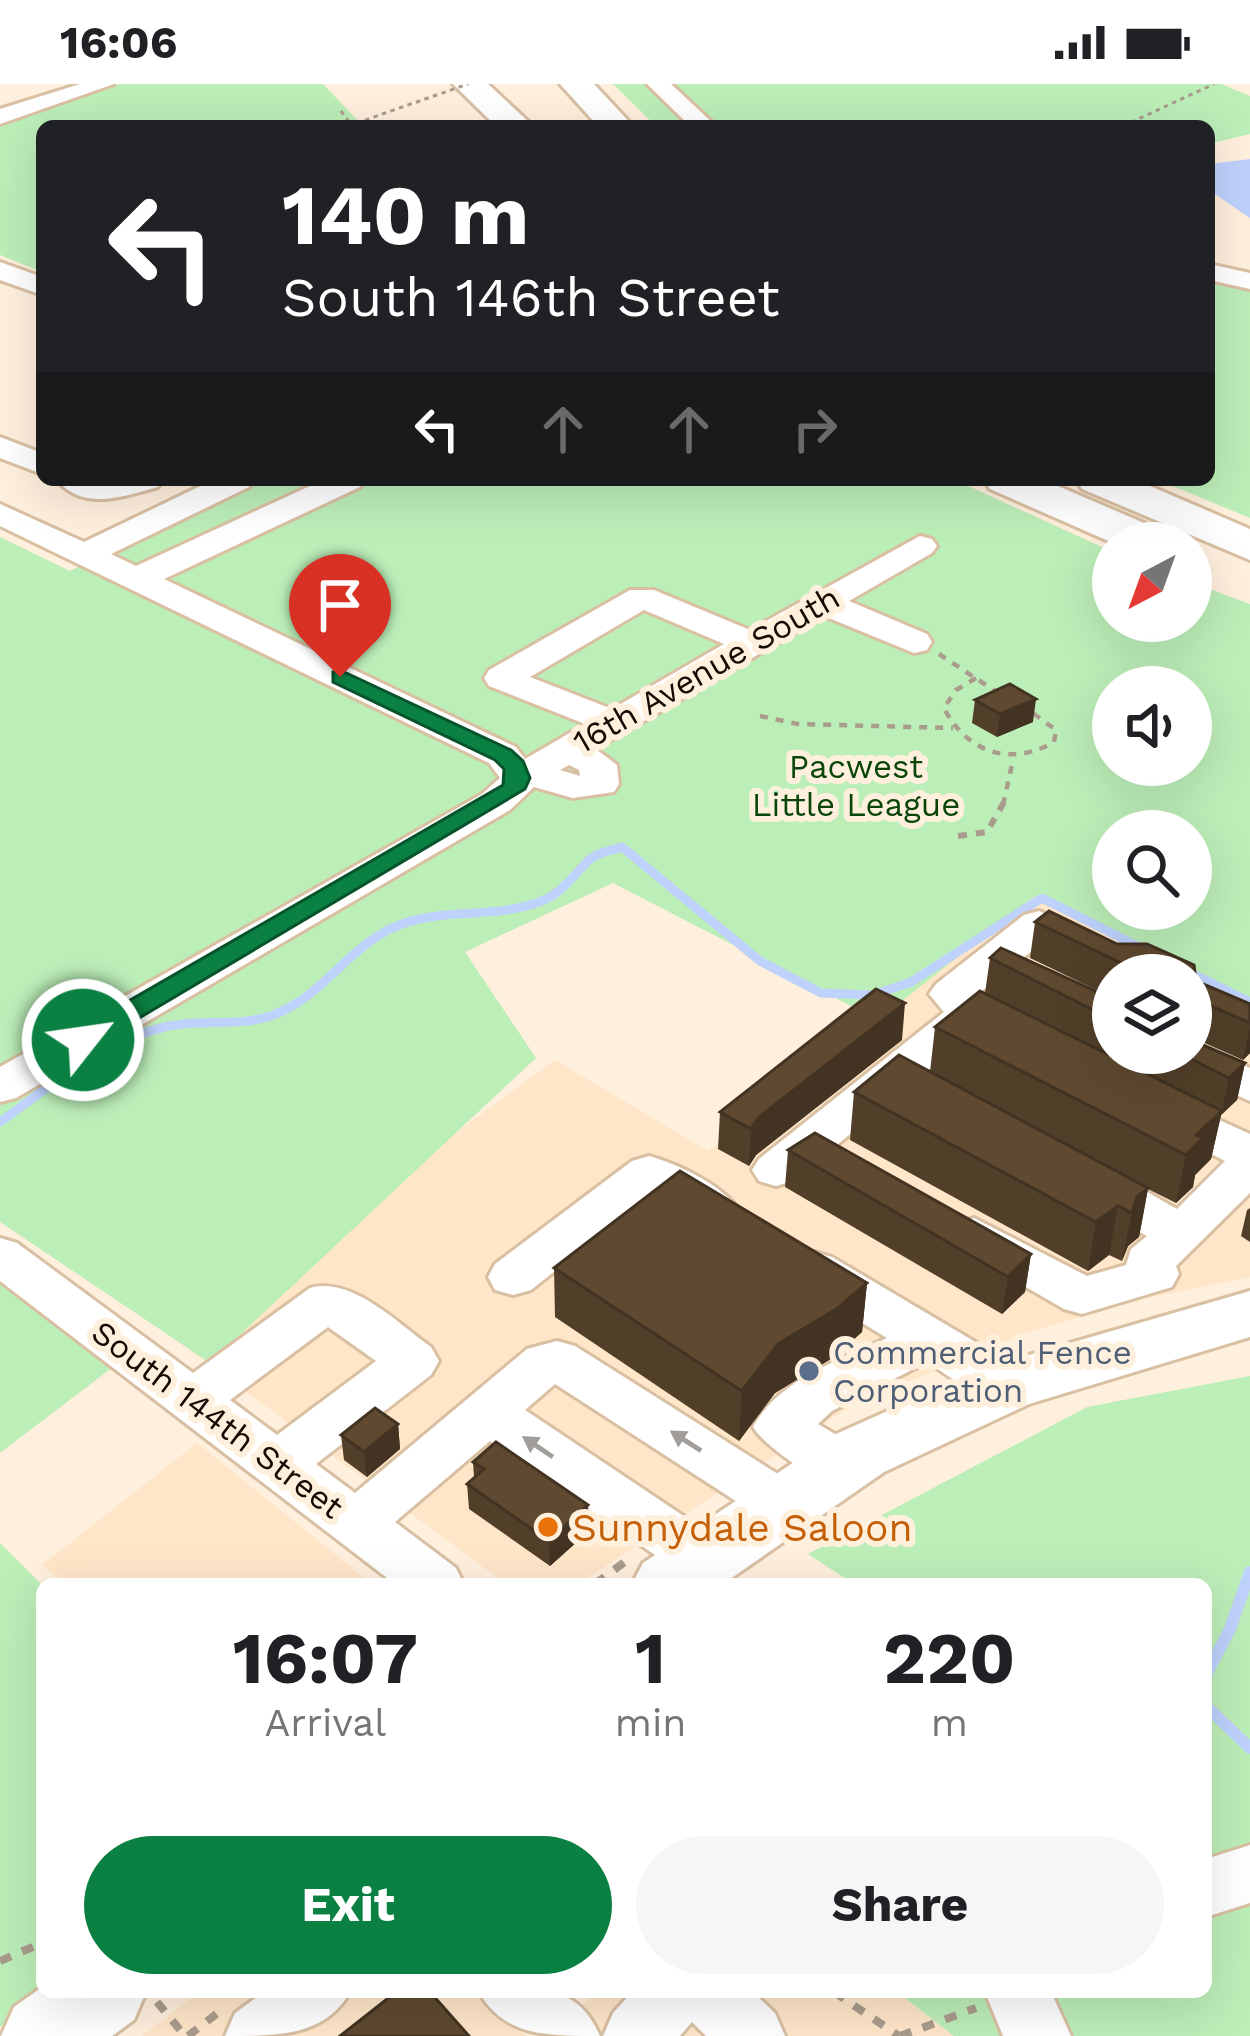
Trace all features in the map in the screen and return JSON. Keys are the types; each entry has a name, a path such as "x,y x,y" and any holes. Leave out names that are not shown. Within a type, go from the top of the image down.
{"highway":[{"path":"468,84 508,120"},
{"path":"576,84 610,120"},
{"path":"1023,486 1217,554"},
{"path":"1108,486 1217,554"}],"main road":[{"path":"688,1576 843,1465 1007,1386 1250,1314"},
{"path":"44,2036 123,1998"}],"street":[{"path":"0,117 103,84"},
{"path":"658,84 697,120"},
{"path":"0,270 36,285"},
{"path":"1215,273 1250,281"},
{"path":"0,446 36,462"},
{"path":"86,486 100,493 125,486"},
{"path":"86,554 226,486"},
{"path":"137,579 336,486"},
{"path":"0,514 503,755 525,774"},
{"name":"16th Avenue South","path":"0,1087 496,802 525,774 920,546"},
{"path":"617,721 573,710 502,678 642,597 752,643"},
{"path":"822,602 914,642"},
{"path":"811,1159 912,1088 990,1023 951,994 1040,924 1102,954"},
{"path":"993,962 1033,981"},
{"path":"1212,1068 1250,1087"},
{"path":"1130,1094 1250,1154"},
{"path":"926,1208 1082,1296 1154,1274 1149,1261 1250,1164"},
{"path":"1058,1166 1182,1233"},
{"path":"513,1277 649,1172 1007,1386"},
{"name":"South 144th Street","path":"0,1255 428,1578"},
{"path":"193,1400 328,1301 413,1360 278,1465"},
{"path":"843,1465 780,1427 813,1397 929,1339"},
{"path":"357,1523 545,1363 562,1361 784,1505"},
{"path":"489,1413 688,1576"},
{"path":"1212,1886 1250,1874"},
{"path":"259,2036 308,1998"},
{"path":"519,1998 566,2036"},
{"path":"637,2036 670,1998"},
{"path":"714,1998 752,2036"}],"path":[{"path":"367,120 468,84"},
{"path":"1136,120 1214,84"},
{"path":"341,111 346,120"},
{"path":"914,642 1009,699"},
{"path":"976,678 956,690 944,708 957,728 997,758 1013,760 1054,742 1056,730 1023,707"},
{"path":"760,716 798,724 957,728"},
{"path":"958,836 987,832 1001,814 1013,760"},
{"path":"0,1961 36,1946"},
{"path":"133,1998 185,2036"},
{"path":"843,1998 899,2036 1015,2010"}],"shaded area":[{"path":"1034,897 1092,925 1092,930 1103,930 1154,954 1092,954 1092,1074 1212,1074 1212,982 1250,1000 1250,1277 1147,1298 1025,1333 851,1406 587,1578 498,1578 175,1339 555,1060 708,1151"},
{"path":"197,1443 365,1578 57,1578 42,1565"},
{"path":"191,1998 485,1998 526,2036 142,2036"},
{"path":"589,1998 905,1998 954,2036 554,2036"}],"green space":[{"path":"120,84 323,84 357,120 36,120 36,270 0,255 0,122"},
{"path":"613,84 1221,84 1250,96 1250,134 1215,143 1215,120 650,120"},
{"path":"1215,268 1250,288 1250,518 1173,486 1215,486"},
{"name":"Pacwest Little League","path":"247,486 968,486 1092,542 1092,642 1212,642 1212,590 1250,604 1250,998 1212,980 1212,954 1156,954 1104,930 1212,930 1212,810 1092,810 1092,924 1033,902 1033,898 878,1020 613,883 465,952 536,1058 210,1363 0,1222 0,537 70,571"},
{"path":"0,1284 113,1367 0,1453"},
{"path":"1250,1376 1250,2036 954,2036 905,1998 1212,1998 1212,1578 845,1578 808,1554 1087,1407"},
{"path":"0,1543 36,1579 36,1998 40,1998 0,2027"}],"water":[{"path":"1250,159 1250,218 1215,194 1215,163"}],"building":[{"path":"1010,684 1036,699 1000,714 975,700"},
{"path":"1049,911 1117,944 1147,944 1169,954 1102,954 1035,922"},
{"path":"1001,948 1092,989 1092,1009 990,958"},
{"path":"1212,988 1250,1004 1250,1023 1212,1007"},
{"path":"876,989 905,1003 758,1118 751,1129 720,1112"},
{"path":"980,991 1092,1047 1092,1074 1147,1074 1222,1111 1196,1135 1203,1138 1186,1155 935,1027"},
{"path":"1212,1049 1245,1063 1229,1078 1212,1070"},
{"path":"899,1055 1148,1188 1137,1197 1132,1213 1118,1206 1096,1222 854,1092"},
{"path":"815,1133 1031,1254 1008,1277 788,1150"},
{"path":"680,1171 867,1283 838,1308 778,1344 742,1391 554,1268"},
{"path":"375,1408 398,1424 364,1452 341,1435"},
{"path":"496,1442 588,1505 549,1541 467,1484 484,1469 473,1462"},
{"path":"388,1998 435,1998 469,2036 340,2036"}],"waterway":[{"path":"0,1122 78,1066 120,1043 178,1024 273,1015 305,997 390,929 425,918 543,901 592,858 622,847 760,961 821,993 873,995 911,982 1042,898 1143,949"},
{"path":"1212,983 1250,1002"},
{"path":"1212,1664 1250,1572"},
{"path":"1212,1712 1250,1748"}],"place":[{"name":"Commercial Fence Corporation","path":"809,1371"},
{"name":"Sunnydale Saloon","path":"548,1527"}],"route":[{"path":"83,1040 513,789 518,778 515,766 503,755 340,677"}]}
